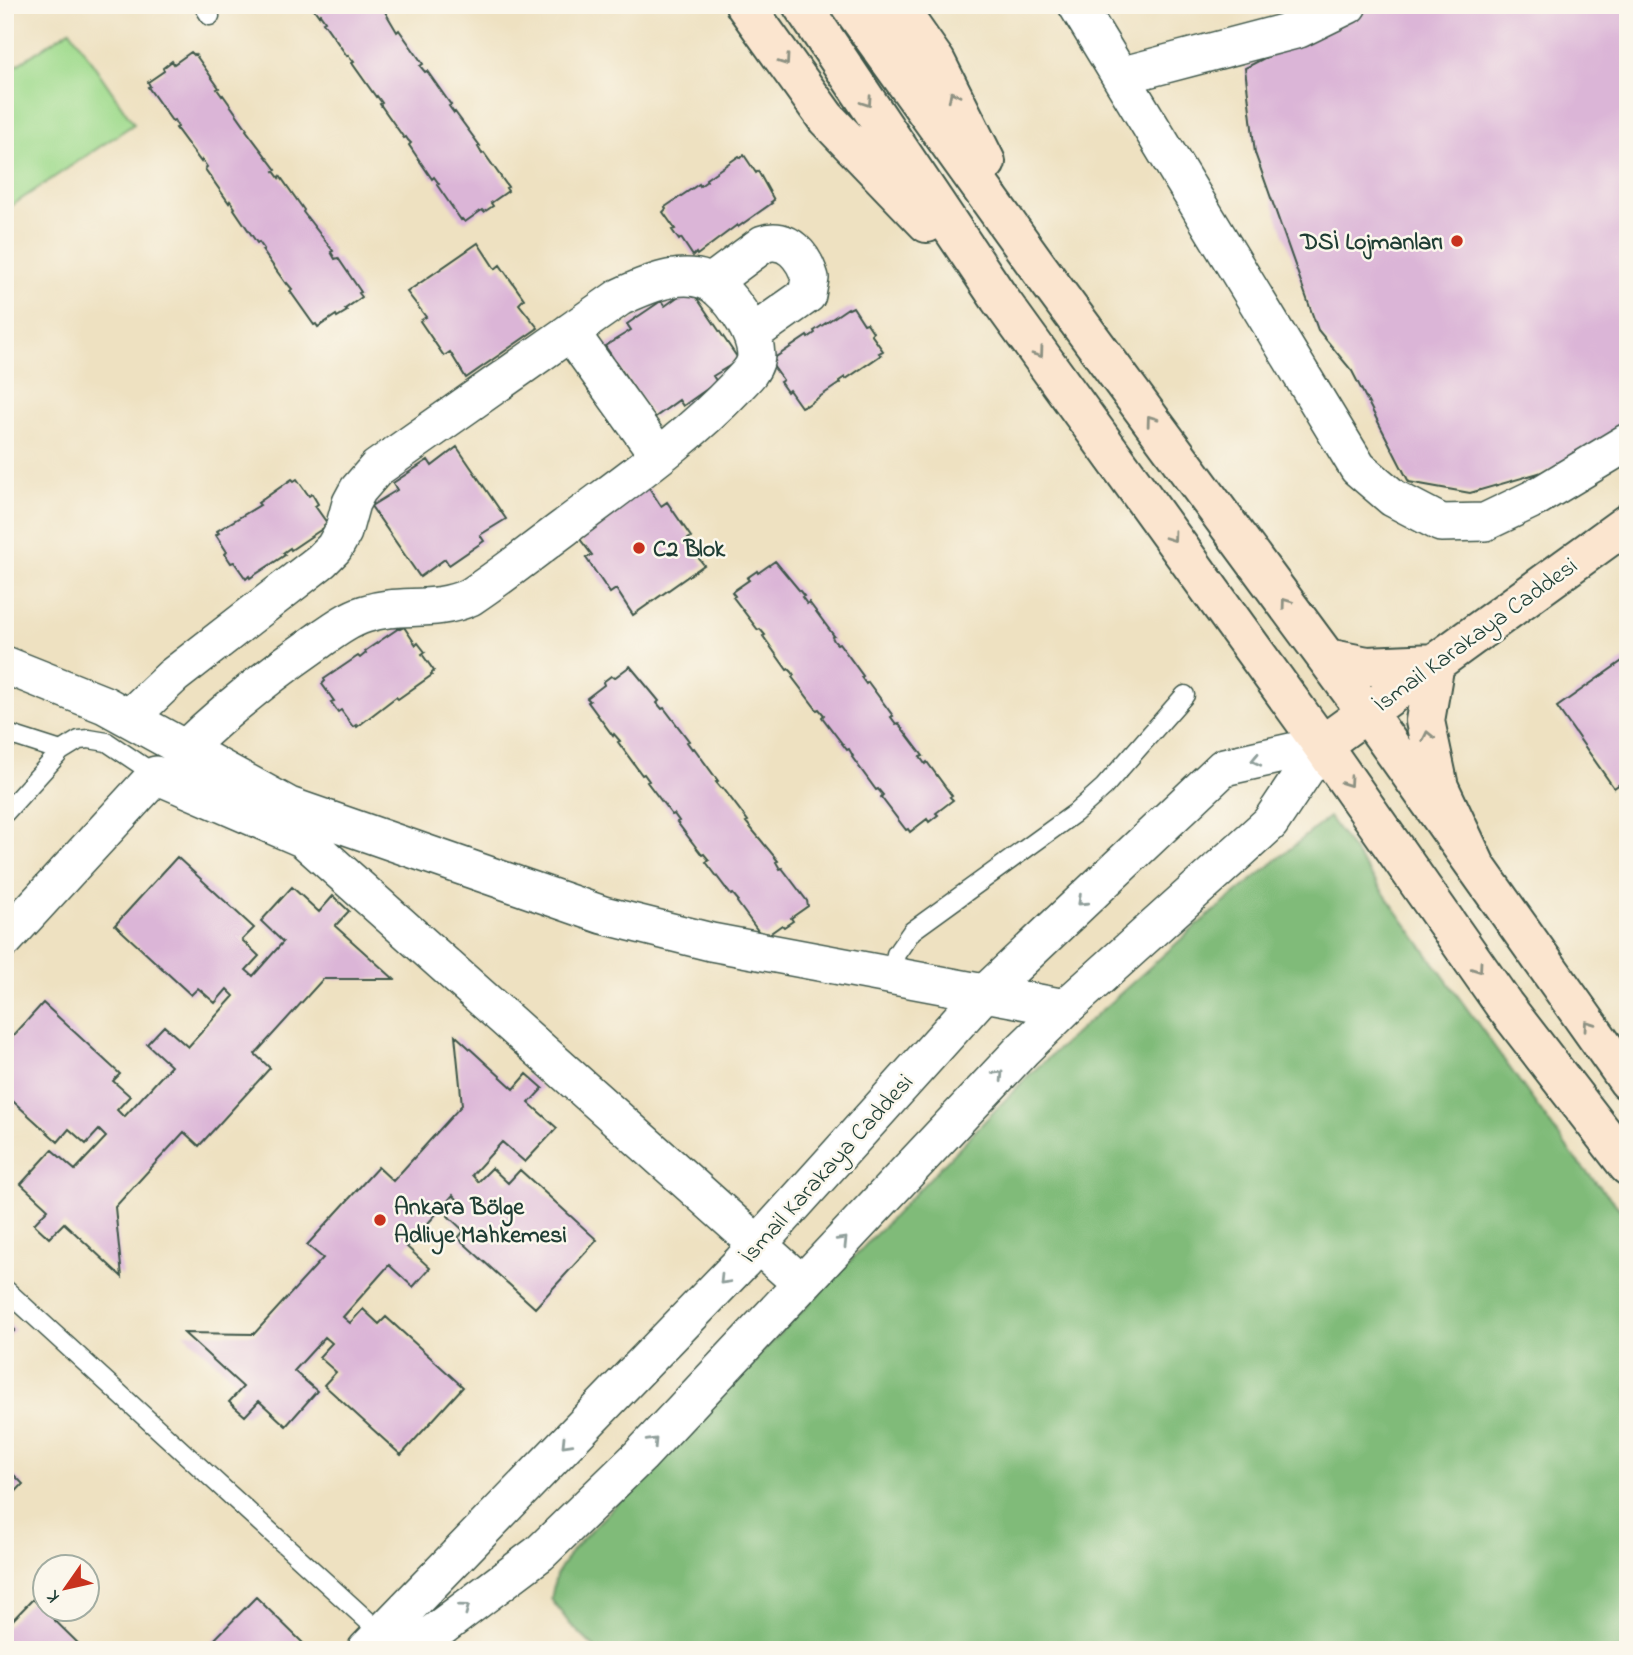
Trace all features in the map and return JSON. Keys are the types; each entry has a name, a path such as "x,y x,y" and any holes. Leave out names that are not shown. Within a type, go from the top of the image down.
{"street":[{"path":"745,5 825,118 999,298"},
{"path":"802,5 999,298 1322,745 1504,1005 1628,1166"},
{"path":"850,5 1038,267 1367,713 1628,1081"},
{"path":"896,5 936,62 1038,267"},
{"path":"1077,5 1359,468 1394,498 1441,523 1485,522 1535,498 1628,442"},
{"path":"1121,76 1299,29 1348,5"},
{"path":"712,282 770,241 788,245 799,256 810,278 807,295 752,334"},
{"path":"129,718 173,676 334,548 343,533 351,503 358,490 377,468 620,297 681,277 712,282 723,292 752,334 755,363 722,402 659,456 470,597 435,608 378,610 349,620 279,668 184,749"},
{"path":"570,332 659,456"},
{"name":"İsmail Karakaya Caddesi","path":"386,1644 540,1553 640,1457 1022,1050 1065,1007 1270,823 1322,745 1628,523"},
{"path":"1327,658 1367,666 1435,663 1424,721 1439,787 1477,868"},
{"path":"5,665 105,705 289,806 603,915 710,942 1065,1007"},
{"name":"İsmail Karakaya Caddesi","path":"386,1644 757,1245 985,993 1224,767 1322,745"},
{"path":"5,939 156,775 304,839 802,1284"}],"lane":[{"path":"892,975 896,954 912,931 1075,813 1104,787 1185,695"},
{"path":"5,733 61,751"},
{"path":"5,813 61,751 79,740 107,742 156,775"},
{"path":"5,1289 386,1644"}],"green space":[{"path":"70,30 134,124 5,210 5,73"},
{"path":"1329,817 1576,1160 1628,1218 1628,1650 597,1650 570,1624 551,1599 556,1575 573,1549 1029,1075 1196,926"}],"building":[{"path":"311,5 381,5 397,32 399,30 423,64 420,66 427,71 451,105 449,106 480,146 478,147 482,154 484,153 508,187 508,191 491,203 493,206 465,222 461,220 437,185 439,184 434,177 432,179 409,145 411,143 404,138 352,63 354,62"},
{"name":"DSİ Lojmanları","path":"1369,5 1623,5 1628,13 1628,425 1570,464 1470,493 1409,482 1352,371 1318,330 1255,153 1245,68"},
{"path":"191,52 333,251 331,252 335,259 338,258 361,292 359,293 362,297 345,309 347,311 318,327 205,169 207,167 176,128 178,127 174,120 172,121 148,87 148,82 164,71 163,68"},
{"path":"744,155 756,173 758,171 774,200 693,256 672,230 675,229 663,212 665,207"},
{"path":"478,243 495,269 500,265 524,299 519,304 538,328 466,378 450,352 444,356 420,321 426,317 407,292"},
{"path":"690,288 739,360 713,376 717,382 683,406 679,400 654,418 605,346 631,330 627,324 661,301 665,306"},
{"path":"853,307 873,332 871,334 883,351 879,353 881,355 801,407 780,382 783,380 771,363 775,361 773,359"},
{"path":"457,447 506,519 480,535 484,541 449,565 445,559 420,577 371,506 397,490 393,483 428,460 432,466"},
{"path":"292,479 297,479 309,496 312,494 318,504 315,506 327,523 325,527 283,553 285,555 246,579 225,554 227,552 216,535 219,533 217,531 260,505 258,503"},
{"name":"C2 Blok","path":"644,480 661,506 667,502 691,537 685,541 704,565 633,615 616,589 610,593 586,558 592,555 573,530"},
{"path":"775,561 804,596 802,597 807,604 809,602 834,636 834,641 839,643 866,684 868,682 896,724 898,723 923,756 920,757 925,764 927,762 952,796 950,797 953,800 929,822 927,819 910,832 906,830 881,797 883,795 876,790 852,757 849,749 847,750 822,717 824,715 817,710 792,677 794,675 787,670 763,636 765,635 758,630 733,597 735,596 732,592 749,580 747,578"},
{"path":"404,627 416,645 418,643 425,652 422,654 434,671 432,675 398,699 396,697 357,727 353,727 341,710 338,712 331,702 334,701 322,684 324,679"},
{"path":"1628,657 1628,778 1614,788 1557,707"},
{"path":"630,666 778,861 776,862 780,869 782,868 807,901 808,906 791,918 793,921 784,927 782,925 765,937 761,935 738,900 731,895 706,862 709,860 702,855 618,742 620,741 614,734 613,736 588,702 590,701 587,698 604,685 603,682 611,676 614,678"},
{"path":"177,857 254,928 242,940 259,956 246,970 253,976 283,942 261,921 292,887 319,912 333,896 349,911 335,926 394,979 323,979 255,1054 270,1068 199,1146 184,1132 115,1207 122,1277 64,1223 49,1238 34,1224 48,1209 21,1184 52,1150 75,1170 106,1137 99,1130 86,1144 69,1129 58,1142 5,1094 5,1045 43,1003 120,1074 113,1081 130,1096 117,1110 124,1117 171,1066 147,1044 164,1026 188,1047 234,996 227,989 215,1003 198,988 191,995 115,925"},
{"path":"455,1035 514,1089 527,1074 543,1088 529,1103 557,1128 525,1162 502,1142 472,1175 478,1182 492,1168 508,1183 520,1170 597,1240 535,1308 458,1238 464,1231 448,1216 460,1202 453,1195 407,1247 430,1268 413,1287 389,1265 343,1317 350,1323 363,1309 379,1324 386,1317 463,1387 401,1455 324,1385 336,1372 319,1357 332,1343 325,1337 294,1371 317,1391 286,1426 259,1401 245,1416 229,1402 243,1387 184,1333 254,1334 323,1258 307,1245 378,1167 393,1181 462,1105"},
{"path":"5,1320 15,1330 5,1340"},
{"path":"5,1466 23,1484 5,1503"},
{"path":"256,1597 306,1646 302,1650 204,1650"},
{"path":"32,1600 32,1624 58,1624 85,1650 5,1650 5,1628"}],"place":[{"name":"DSİ Lojmanları","path":"1457,241"},
{"name":"C2 Blok","path":"639,548"},
{"name":"Ankara Bölge Adliye Mahkemesi","path":"380,1220"}]}
